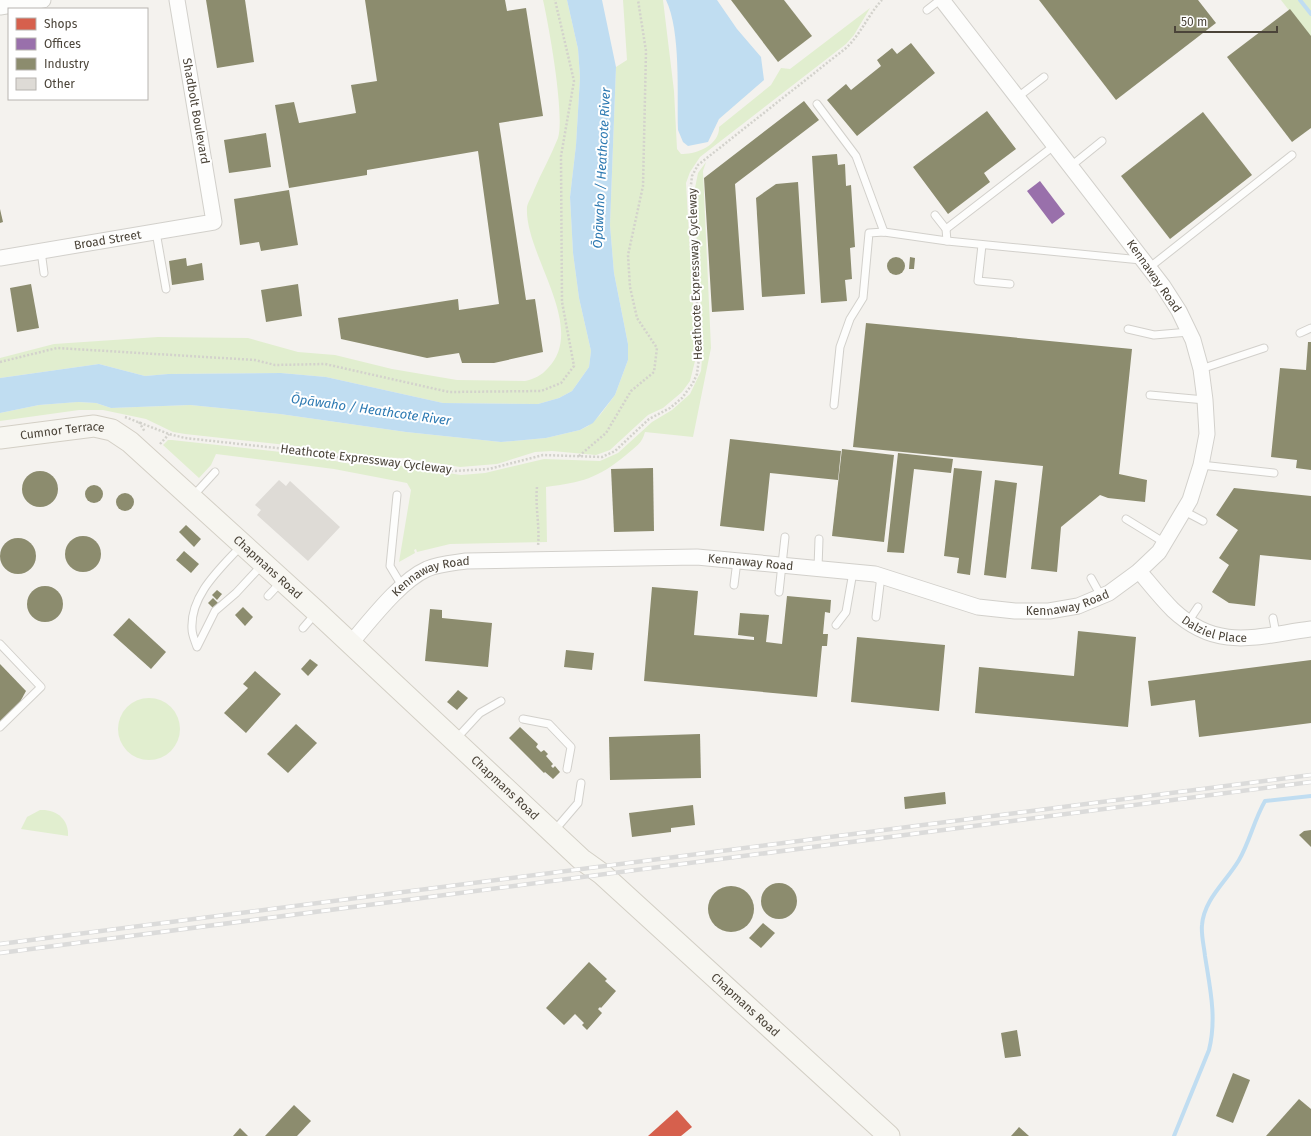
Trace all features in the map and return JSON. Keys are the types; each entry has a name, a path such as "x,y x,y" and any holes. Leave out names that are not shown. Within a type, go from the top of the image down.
{"street":[{"path":"0,7 43,0"},
{"name":"Shadbolt Boulevard","path":"177,0 214,222"},
{"name":"Kennaway Road","path":"350,644 402,586 426,570 440,565 466,561 537,561 697,557 818,568 881,576 978,607 1015,611 1049,611 1078,606 1109,593 1139,571 1159,552 1190,500 1201,465 1207,434 1201,369 1189,332 1179,311 1147,264 1056,144 941,0"},
{"name":"Broad Street","path":"0,258 214,222"},
{"name":"Cumnor Terrace","path":"0,438 94,426 104,427 123,437"},
{"name":"Chapmans Road","path":"123,437 317,612 553,832 889,1136"},
{"name":"Dalziel Place","path":"1139,571 1173,610 1188,622 1215,636 1228,638 1311,629"}],"lane":[{"path":"927,10 941,0"},
{"path":"1018,97 1044,77"},
{"path":"817,104 856,156 884,232"},
{"path":"1072,166 1102,141"},
{"path":"946,229 1056,144"},
{"path":"834,405 840,347 850,320 862,298 869,233 884,232 947,241 1147,264 1292,155"},
{"path":"935,215 946,229 947,241"},
{"path":"156,232 166,289"},
{"path":"982,245 978,281 1010,284"},
{"path":"41,251 44,273"},
{"path":"1300,333 1311,328"},
{"path":"1128,329 1154,335 1189,332"},
{"path":"1201,369 1264,348"},
{"path":"1150,395 1205,400"},
{"path":"1201,465 1274,473"},
{"path":"192,498 215,472"},
{"path":"397,495 390,566 402,586"},
{"path":"1184,511 1203,521"},
{"path":"1126,519 1165,543"},
{"path":"779,592 786,537"},
{"path":"818,568 819,539"},
{"path":"242,544 205,586 198,600 192,629 197,647 215,611 236,593 264,564"},
{"path":"734,585 737,561"},
{"path":"836,625 846,612 853,572"},
{"path":"876,616 881,576"},
{"path":"1091,578 1101,596"},
{"path":"268,596 282,580"},
{"path":"1188,622 1198,607"},
{"path":"303,628 317,612"},
{"path":"1273,618 1276,634"},
{"path":"0,644 41,687 0,727"},
{"path":"455,740 480,713 501,701"},
{"path":"523,719 550,724 570,747 566,769"},
{"path":"553,832 578,803 581,783"}],"path":[{"path":"0,362 58,348 255,360 275,365 325,364 449,392 541,391 561,383 574,366 562,302 561,171 561,156 574,82 555,0"},
{"path":"578,457 606,433 631,391 654,372 657,348 637,318 630,287 628,255 643,186 646,51 638,0"},
{"name":"Heathcote Expressway Cycleway","path":"119,416 169,434 185,438 304,451 352,460 402,462 453,471 489,469 537,456 602,457 615,451 649,419 679,400 688,391 695,379 699,365 700,350 690,194 692,176 698,165 846,48 856,38 871,13 882,0"},
{"path":"139,422 147,434"},
{"path":"160,444 169,434"},
{"path":"537,487 536,498 540,528 537,561"}],"green space":[{"path":"543,0 567,0 578,49 580,77 576,145 570,197 573,253 579,298 591,351 589,367 572,391 559,398 538,404 443,403 326,377 281,373 168,374 145,376 99,364 0,378 0,358 54,344 158,337 248,338 298,352 335,355 392,369 457,380 525,381 540,375 548,368 558,351 561,332 558,311 529,226 527,207 558,138 560,127 558,92 549,29"},
{"path":"623,0 663,0 674,91 677,149 681,154 693,153 706,148 716,139 719,127 771,85 781,68 790,69 870,8 854,35 846,44 700,157 690,172 686,183 696,357 690,381 682,392 663,408 648,415 610,450 596,455 552,451 535,452 497,464 460,467 403,458 359,457 296,446 185,434 173,432 146,419 103,410 79,410 0,421 0,413 39,405 77,402 96,403 111,408 190,405 280,414 406,432 501,442 546,438 580,430 588,426 600,415 615,395 628,360 628,344 614,273 610,225 616,67 627,60"},
{"path":"1281,0 1311,0 1311,39"},
{"path":"706,162 703,171 711,348 693,437 645,432 638,445 616,463 597,474 579,481 546,487 547,542 450,544 417,552 416,549 414,550 415,553 399,562 411,490 407,483 334,469 216,454 211,465 199,478 163,445 168,440 172,440 299,454 351,464 402,466 461,475 485,473 544,459 600,461 618,453 652,422 672,410 690,394 701,371 703,347 694,193 698,173"},
{"path":"149,698 161,701 171,707 177,717 180,729 177,741 171,751 161,757 149,760 137,757 127,751 121,741 118,729 121,717 127,707 137,701"},
{"path":"40,810 51,811 60,816 64,820 68,830 68,836 21,829 27,817"}],"water":[{"name":"Ōpāwaho / Heathcote River","path":"567,0 602,0 616,67 610,225 614,273 628,344 628,360 615,395 593,423 580,430 546,438 501,442 406,432 280,414 190,405 111,408 96,403 78,402 39,405 0,413 0,378 99,364 145,376 168,374 281,373 326,377 443,403 538,404 559,398 572,391 589,367 591,351 579,298 573,253 570,197 576,145 580,77 578,49"},
{"path":"666,0 717,0 737,29 761,57 764,80 719,119 708,142 688,146 683,142 678,130 676,45 671,13"}],"building: Shops":[{"path":"677,1110 692,1127 681,1136 648,1136"}],"building: Offices":[{"path":"1040,181 1065,214 1052,224 1027,191"}],"building: Industry":[{"path":"206,0 245,0 254,62 217,68"},
{"path":"365,0 505,0 507,11 526,8 543,116 499,123 526,300 535,299 543,352 494,363 462,363 459,353 427,358 341,339 338,318 458,299 459,310 499,304 478,151 367,170 367,175 289,188 275,105 294,102 299,123 356,113 351,85 377,81"},
{"path":"731,0 784,0 812,36 778,62"},
{"path":"1039,0 1198,0 1216,23 1116,100"},
{"path":"1290,9 1311,36 1311,128 1292,142 1227,57"},
{"path":"911,43 935,73 857,136 827,100 846,84 851,90 881,66 877,60 892,48 897,54"},
{"path":"804,101 819,120 735,184 744,310 712,312 704,178"},
{"path":"987,111 1016,149 984,173 990,182 948,214 913,167"},
{"path":"1203,112 1252,175 1170,239 1121,176"},
{"path":"266,133 271,167 229,173 224,140"},
{"path":"837,154 838,165 845,164 846,186 851,185 855,247 850,248 852,279 845,280 847,301 821,303 812,156"},
{"path":"798,182 805,294 762,297 756,198 776,184"},
{"path":"289,190 298,245 261,251 259,242 240,245 234,199"},
{"path":"0,209 3,222 0,223"},
{"path":"896,257 902,260 905,266 902,272 896,275 890,272 887,266 890,260"},
{"path":"910,257 915,258 914,269 909,269"},
{"path":"186,258 187,266 202,263 204,280 172,285 169,261"},
{"path":"31,284 39,328 17,332 10,288"},
{"path":"298,284 302,316 266,322 261,290"},
{"path":"866,323 1132,349 1119,474 1147,480 1145,502 1108,498 1100,495 1061,527 1057,572 1031,569 1043,466 853,447"},
{"path":"1308,342 1311,342 1311,470 1296,468 1297,460 1271,457 1280,368 1306,370"},
{"path":"730,439 841,451 838,480 770,473 764,531 720,526"},
{"path":"842,449 894,455 884,542 832,536"},
{"path":"898,453 953,459 951,473 914,469 904,553 887,552"},
{"path":"653,468 654,531 614,532 611,469"},
{"path":"954,468 982,471 970,575 957,573 959,558 944,556"},
{"path":"40,471 53,476 58,489 53,502 40,507 27,502 22,489 27,476"},
{"path":"995,480 1017,483 1006,578 984,575"},
{"path":"90,485 98,485 103,490 101,501 98,503 90,503 85,498 85,490"},
{"path":"1234,488 1311,496 1311,560 1260,555 1255,606 1229,603 1212,592 1229,565 1219,558 1238,530 1216,515"},
{"path":"121,493 129,493 134,498 132,509 129,511 121,511 116,506 116,498"},
{"path":"186,525 201,539 194,547 179,532"},
{"path":"83,536 96,541 101,554 96,567 83,572 70,567 65,554 70,541"},
{"path":"18,538 31,543 36,556 31,569 18,574 5,569 0,556 5,543"},
{"path":"184,551 199,564 191,573 176,560"},
{"path":"45,586 58,591 63,604 58,617 45,622 32,617 27,604 32,591"},
{"path":"652,587 698,591 694,635 754,640 754,637 738,635 740,613 769,615 766,642 782,644 787,596 831,600 830,613 825,612 823,634 828,634 827,646 822,646 817,697 644,681"},
{"path":"217,590 222,594 217,600 212,595"},
{"path":"213,598 218,603 213,608 208,603"},
{"path":"243,607 253,617 245,626 235,615"},
{"path":"430,609 442,610 442,618 492,623 488,667 425,661"},
{"path":"129,618 166,652 151,669 113,635"},
{"path":"1078,631 1136,637 1128,727 975,713 979,667 1074,676"},
{"path":"857,637 945,645 939,711 851,702"},
{"path":"566,650 594,653 592,670 564,667"},
{"path":"310,659 318,665 308,676 301,669"},
{"path":"1311,660 1311,723 1199,737 1195,700 1151,706 1148,681"},
{"path":"0,664 26,691 20,702 0,722"},
{"path":"255,671 281,694 246,733 224,713 248,688 243,684"},
{"path":"458,690 468,698 457,710 447,702"},
{"path":"296,724 317,743 288,773 267,754"},
{"path":"520,727 538,744 536,747 541,752 544,750 548,754 546,756 553,764 551,766 553,768 555,766 560,772 553,779 545,772 544,773 509,738"},
{"path":"700,734 701,778 610,780 609,737"},
{"path":"945,792 946,804 905,809 904,797"},
{"path":"693,805 695,825 671,828 671,832 632,837 629,813"},
{"path":"1311,830 1311,847 1299,835 1304,831"},
{"path":"783,883 792,888 796,894 796,908 792,914 783,919 775,919 766,914 762,908 761,897 766,888 772,884"},
{"path":"727,886 735,886 744,890 750,896 754,909 750,922 744,928 735,932 727,932 718,928 712,922 708,913 708,905 712,896 718,890"},
{"path":"763,923 775,933 761,948 749,938"},
{"path":"589,962 607,979 605,981 616,991 601,1008 600,1007 598,1009 602,1013 587,1030 582,1025 584,1023 575,1014 564,1025 546,1008"},
{"path":"1017,1030 1021,1056 1005,1058 1001,1033"},
{"path":"1233,1073 1250,1080 1233,1123 1216,1116"},
{"path":"1299,1099 1311,1109 1311,1136 1266,1136"},
{"path":"294,1105 311,1121 297,1136 265,1136"},
{"path":"1019,1127 1029,1136 1011,1136"},
{"path":"240,1128 248,1136 233,1136"}],"building: Other":[{"path":"279,480 286,486 290,481 340,527 308,561 257,515 261,510 255,505"}],"waterway":[{"path":"1300,0 1311,14"},
{"path":"1174,1136 1209,1050 1211,1038 1213,1015 1211,991 1202,933 1202,925 1207,907 1216,891 1239,860 1265,801 1311,796"}],"railway":[{"path":"0,944 1311,775"},
{"path":"0,953 1311,782"}]}
